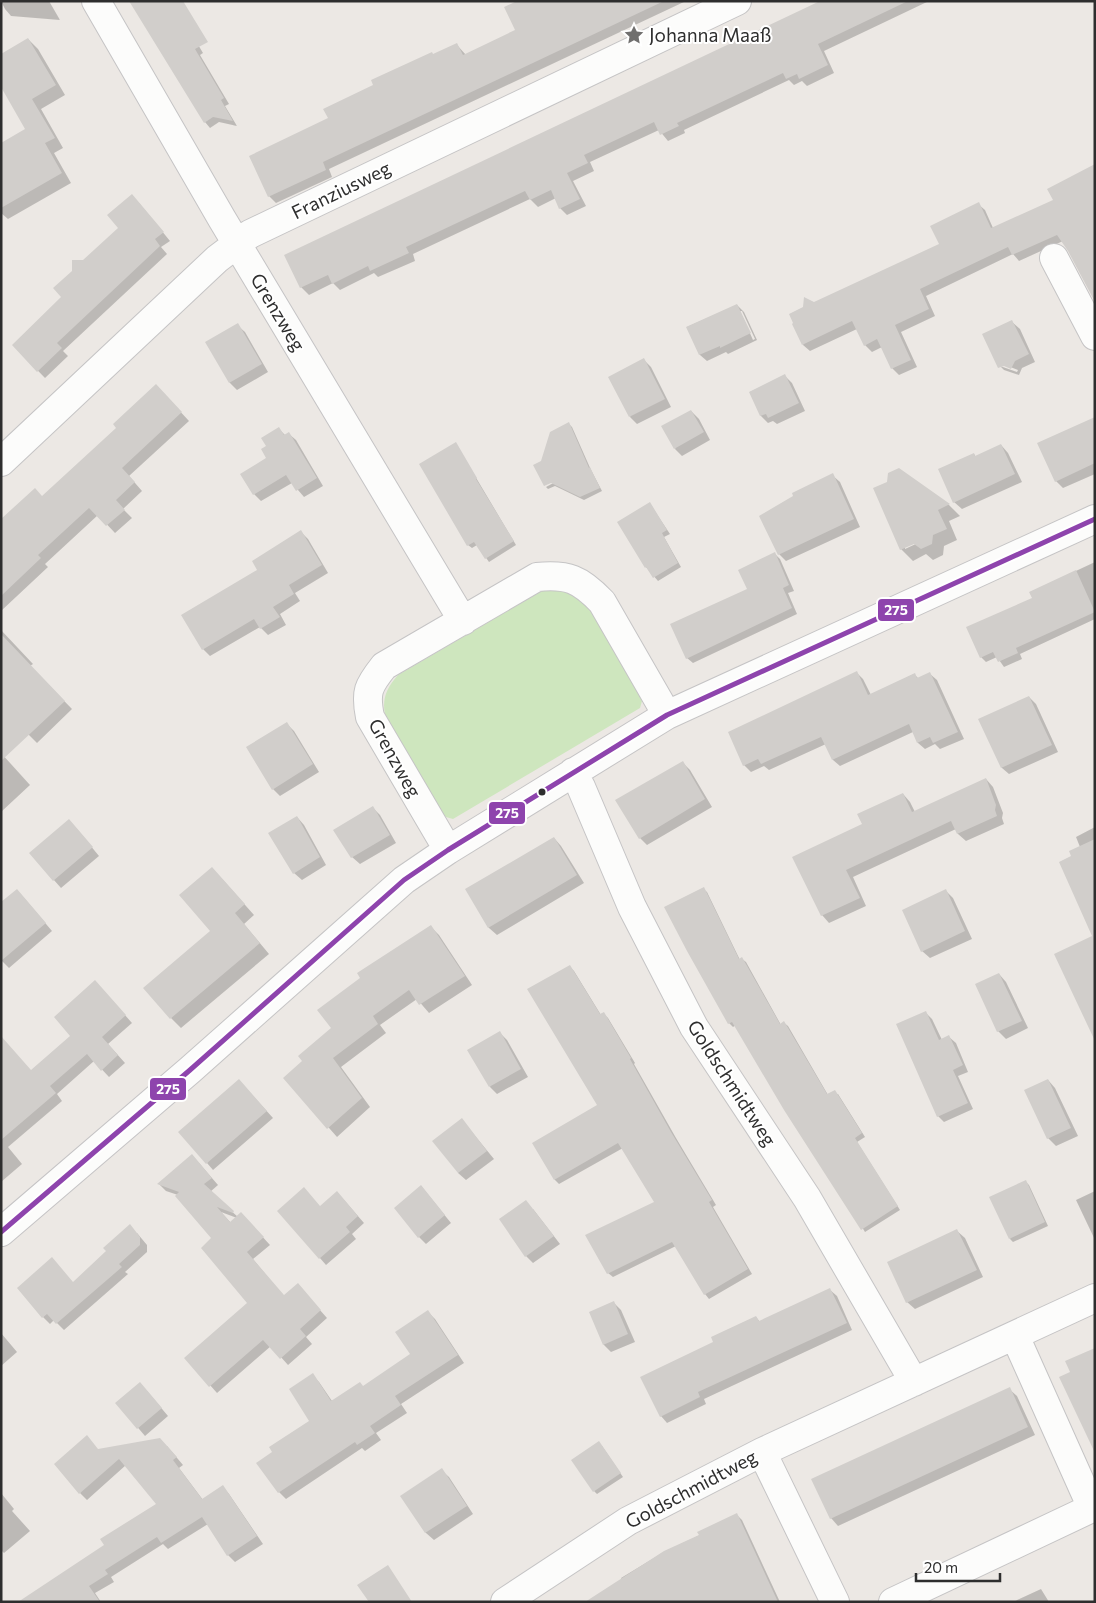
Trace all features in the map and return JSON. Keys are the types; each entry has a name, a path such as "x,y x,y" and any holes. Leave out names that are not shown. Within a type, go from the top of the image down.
{"street":[{"name":"Grenzweg","path":"96,1 238,244 463,621"},
{"name":"Franziusweg","path":"1,462 217,259 250,234 738,1"},
{"path":"1054,258 1095,336"},
{"path":"1,1232 183,1076 404,880 448,850 667,715 1095,519"},
{"name":"Grenzweg","path":"448,850 370,717 366,699 372,681 384,666 537,577 556,576 576,579 590,589 602,602 667,715"},
{"name":"Goldschmidtweg","path":"573,772 632,908 694,1027 807,1198 914,1382"},
{"name":"Goldschmidtweg","path":"506,1602 628,1521 762,1452 1095,1298"},
{"path":"893,1602 1092,1508 1015,1336"},
{"path":"762,1452 835,1602"}],"green space":[{"path":"559,585 585,600 639,693 642,701 640,708 453,819 446,817 441,812 387,723 384,703 387,692 398,675 547,588"}],"building":[{"path":"129,1 183,1 208,42 195,49 224,98 221,100 233,121 213,117 204,123"},
{"path":"517,1 664,1 323,162 326,170 268,197 249,156 328,118 323,109 373,85 371,80 432,52 433,54 457,43 463,55 515,30 504,7"},
{"path":"820,1 908,1 818,44 828,65 799,79 797,74 786,79 783,73 677,123 679,126 660,135 654,122 584,155 588,163 567,173 580,199 559,209 551,190 530,200 525,191 406,247 409,253 370,271 368,266 332,284 328,275 300,288 284,255"},
{"path":"28,38 56,85 32,99 55,138 45,143 62,173 1,208 1,143 25,129 1,87 1,54"},
{"path":"1095,164 1095,302 1068,251 1057,235 1012,255 1008,247 920,289 929,309 895,325 911,360 891,369 877,339 864,346 852,321 802,345 789,314 803,307 804,297 814,302 939,244 930,226 979,202 991,228 1053,200 1047,189"},
{"path":"132,194 164,232 155,239 160,246 57,343 62,348 37,372 12,345 61,297 53,288 72,271 72,260 83,260 118,228 107,215"},
{"path":"737,304 751,333 720,348 720,346 699,355 686,327"},
{"path":"1012,320 1029,354 1015,361 1011,369 1004,366 998,368 982,334"},
{"path":"238,323 262,364 229,383 205,342"},
{"path":"644,358 665,399 629,417 608,377"},
{"path":"785,374 799,403 768,418 766,414 760,416 749,392"},
{"path":"156,384 182,412 122,468 135,482 116,500 125,510 106,526 89,508 38,555 41,558 1,596 1,519 35,488 42,496 116,428 113,424"},
{"path":"691,410 704,432 674,449 661,426"},
{"path":"1095,417 1095,463 1055,482 1037,443"},
{"path":"569,422 600,488 580,497 551,483 544,486 533,465 541,461 550,432"},
{"path":"279,427 284,435 289,432 317,478 296,491 286,475 253,495 240,474 266,458 261,449 266,446 261,438"},
{"path":"456,442 514,541 485,559 474,542 467,546 419,464"},
{"path":"1001,444 1015,474 953,503 938,469 974,453 975,456"},
{"path":"899,468 950,504 938,510 947,529 933,535 932,544 921,549 914,544 900,550 873,488 887,482 888,473"},
{"path":"833,473 854,519 778,555 759,516 793,496 792,493"},
{"path":"650,502 667,530 662,533 678,563 653,578 617,522"},
{"path":"301,530 322,565 289,585 294,594 273,607 280,617 260,629 254,619 202,650 181,615 257,570 252,561"},
{"path":"775,552 789,585 783,588 792,608 686,659 670,624 747,589 738,570"},
{"path":"1076,570 1095,612 1016,648 1018,653 998,662 993,652 980,658 966,627 1032,598 1029,592"},
{"path":"1,634 65,701 1,761"},
{"path":"857,671 868,695 915,673 917,678 930,672 958,732 933,743 930,737 917,743 909,724 832,760 821,737 761,764 758,759 743,766 728,732"},
{"path":"1029,696 1052,745 1001,768 978,719"},
{"path":"287,722 313,764 272,790 246,747"},
{"path":"683,761 705,799 639,839 615,800"},
{"path":"986,778 996,805 997,816 957,834 951,821 846,870 860,898 821,916 792,857 862,824 857,814 903,793 912,812"},
{"path":"373,806 390,835 351,858 333,830"},
{"path":"297,816 320,857 293,874 268,833"},
{"path":"69,819 93,847 53,881 29,853"},
{"path":"554,837 577,875 488,928 465,889"},
{"path":"1095,839 1095,1041 1054,954 1092,936 1059,862 1071,856 1069,851"},
{"path":"212,867 245,904 235,913 260,943 170,1019 143,988 210,931 179,895"},
{"path":"704,887 739,959 742,957 780,1024 784,1021 827,1094 835,1090 862,1133 855,1138 898,1206 861,1230 784,1110 732,1022 728,1024 664,907"},
{"path":"17,889 46,923 1,961 1,902"},
{"path":"946,889 965,931 921,952 902,910"},
{"path":"431,925 465,976 419,1005 409,990 373,1016 378,1024 333,1058 362,1098 327,1129 283,1078 302,1061 298,1056 331,1028 317,1010 360,978 357,973"},
{"path":"570,965 600,1014 604,1012 631,1058 671,1132 712,1200 709,1202 748,1269 704,1295 672,1242 607,1274 585,1235 654,1202 618,1143 554,1180 532,1143 597,1105 527,989"},
{"path":"999,973 1022,1021 997,1032 975,984"},
{"path":"95,980 126,1015 102,1037 118,1055 101,1071 87,1054 50,1086 56,1093 1,1140 1,1036 31,1070 70,1036 54,1017"},
{"path":"926,1011 939,1040 949,1035 963,1065 953,1070 968,1103 937,1117 896,1024"},
{"path":"500,1031 521,1069 489,1087 467,1050"},
{"path":"239,1079 267,1111 206,1164 178,1132"},
{"path":"1048,1079 1071,1128 1047,1139 1024,1090"},
{"path":"462,1118 487,1151 458,1173 432,1141"},
{"path":"192,1154 212,1178 204,1184 234,1211 233,1213 217,1207 230,1222 241,1212 264,1237 247,1252 284,1295 298,1283 321,1310 300,1329 306,1336 280,1359 263,1340 209,1387 184,1358 247,1303 201,1248 211,1238 175,1196 179,1192 157,1184"},
{"path":"1026,1180 1045,1222 1009,1239 989,1197"},
{"path":"421,1185 445,1215 418,1238 394,1208"},
{"path":"304,1187 320,1206 337,1191 358,1216 346,1227 350,1232 319,1259 277,1211"},
{"path":"526,1200 554,1236 525,1257 499,1219"},
{"path":"130,1224 140,1237 140,1245 119,1264 122,1267 56,1324 47,1314 42,1318 17,1288 52,1257 73,1282 106,1251 103,1248"},
{"path":"957,1229 977,1270 906,1303 887,1262"},
{"path":"830,1288 847,1323 698,1392 700,1397 660,1417 640,1377 713,1342 711,1337 756,1316 759,1321"},
{"path":"614,1301 628,1334 603,1345 589,1312"},
{"path":"428,1310 458,1355 395,1396 401,1405 370,1426 375,1433 357,1445 355,1442 278,1493 256,1463 272,1452 269,1447 309,1421 289,1389 313,1373 331,1401 360,1382 363,1386 410,1354 395,1332"},
{"path":"1095,1348 1095,1453 1059,1377 1070,1372 1065,1361"},
{"path":"140,1382 162,1408 137,1429 115,1403"},
{"path":"1010,1387 1028,1427 830,1519 811,1479"},
{"path":"87,1435 98,1449 160,1438 177,1457 173,1460 202,1499 223,1485 257,1536 227,1556 202,1517 161,1543 157,1537 105,1570 108,1574 89,1586 100,1602 18,1602 104,1545 100,1539 156,1504 119,1459 79,1494 54,1464"},
{"path":"599,1441 621,1473 593,1492 571,1460"},
{"path":"442,1468 467,1506 425,1533 400,1496"},
{"path":"737,1513 778,1602 585,1602 664,1551 699,1535 697,1532"},
{"path":"388,1565 412,1602 369,1602 357,1585"}],"transit line":[{"name":"275","path":"1,1232 190,1070 404,880 448,850 667,715 1095,519"}],"place":[{"name":"Johanna Maaß","path":"634,35"}]}
